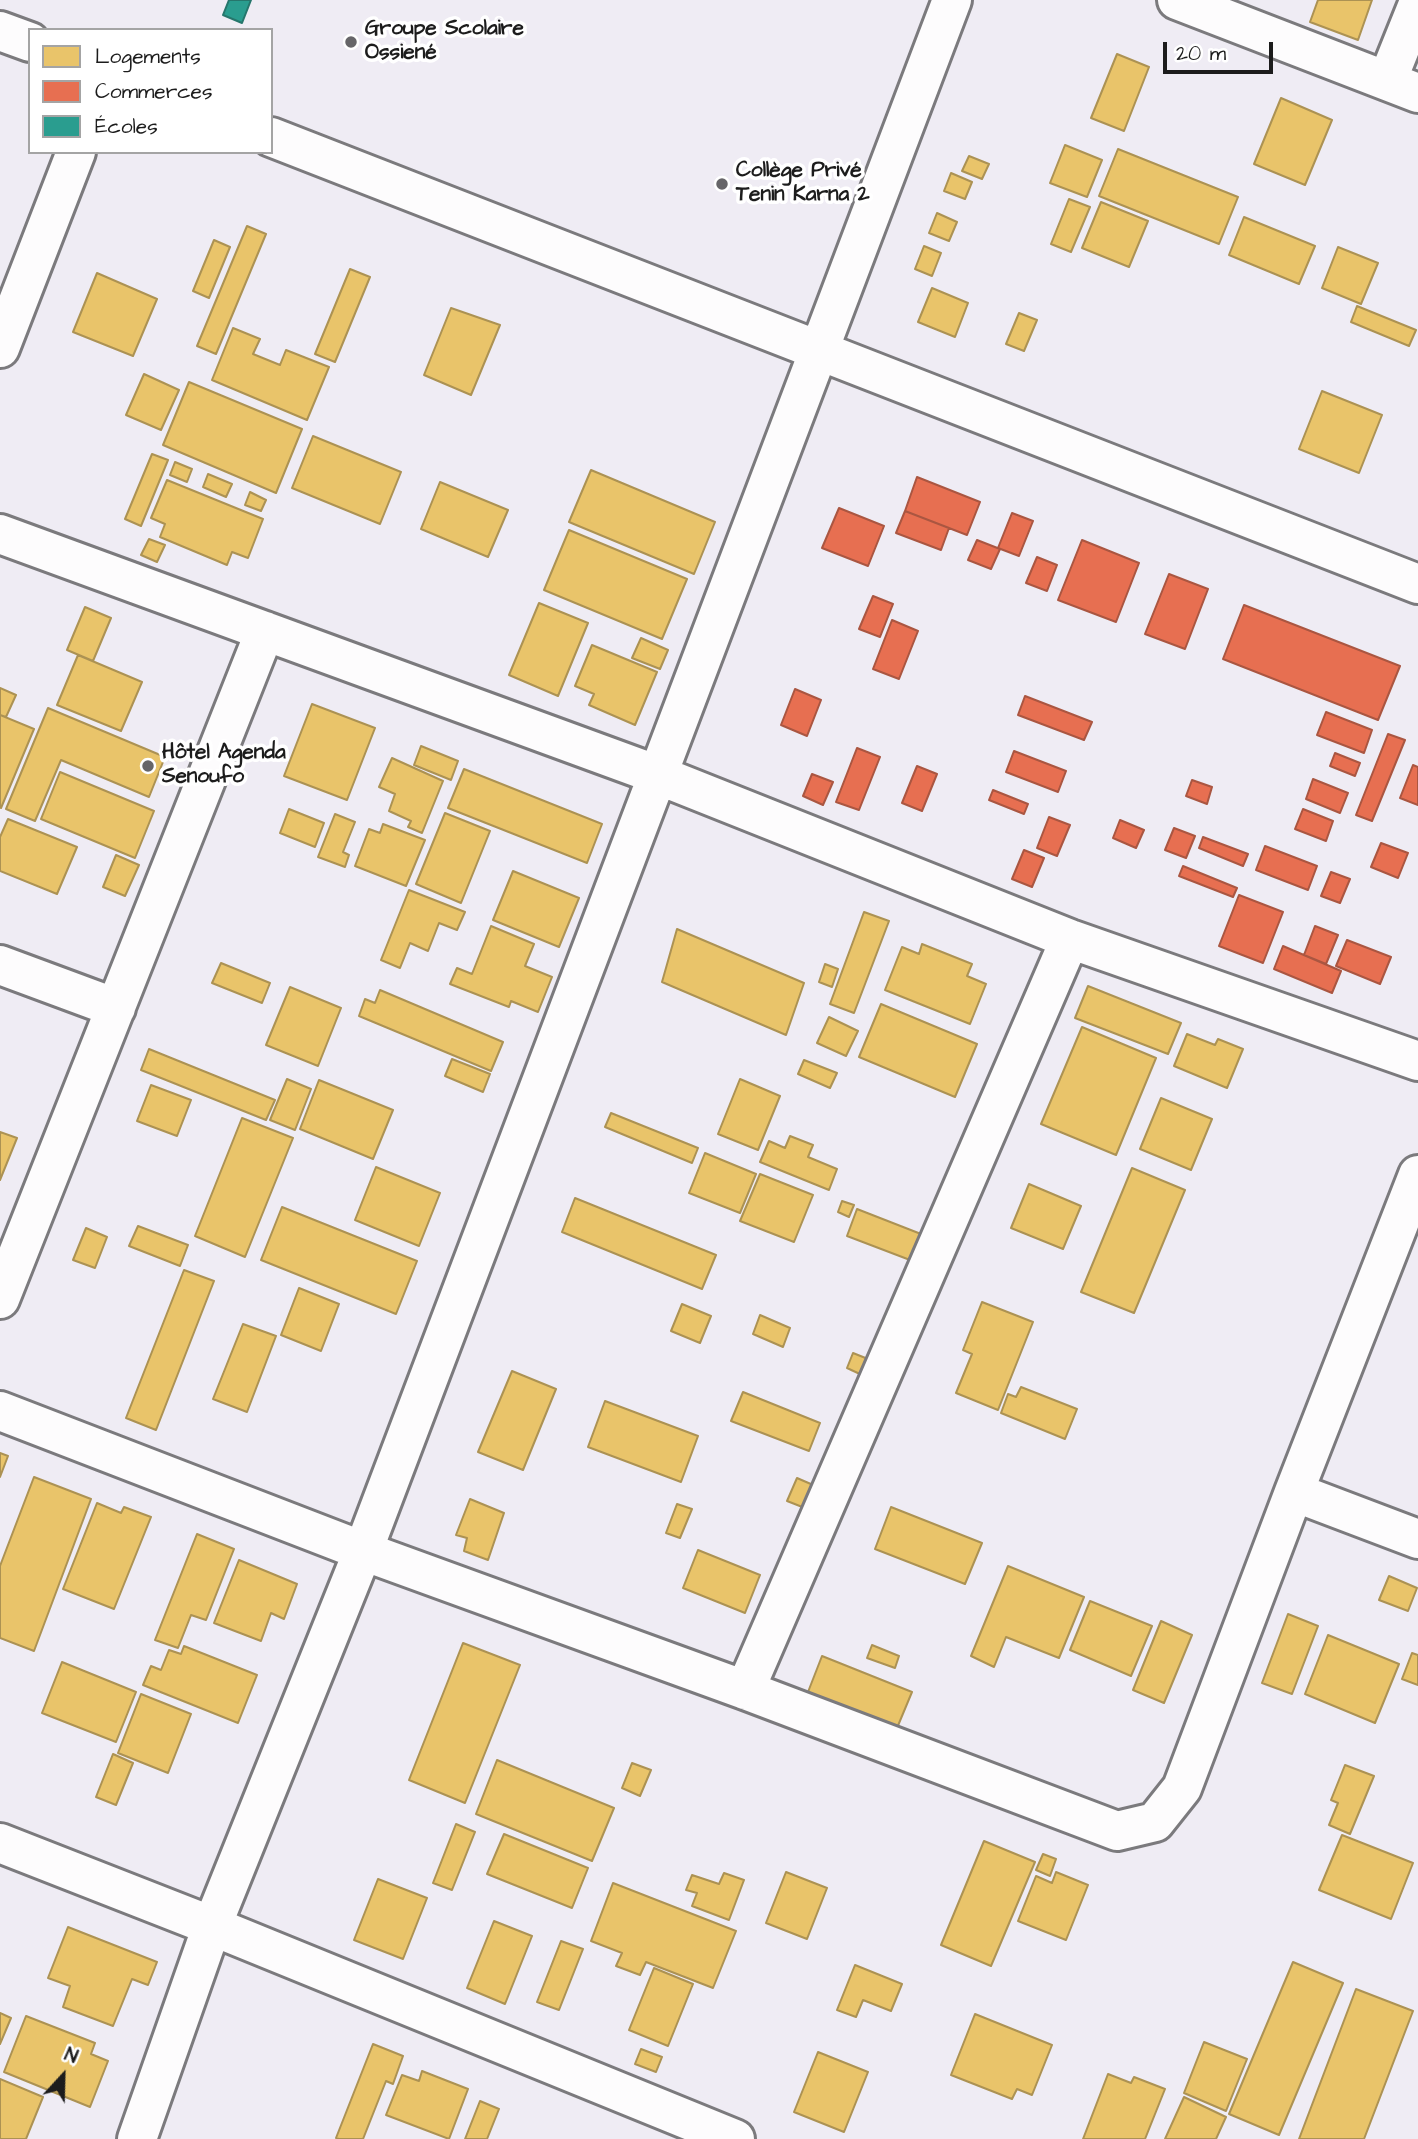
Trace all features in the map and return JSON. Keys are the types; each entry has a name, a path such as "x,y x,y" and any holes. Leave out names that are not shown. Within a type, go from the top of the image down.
{"street":[{"path":"137,2139 212,1926 363,1550 952,0"},
{"path":"1177,0 1403,87 1418,4"},
{"path":"0,31 28,42"},
{"path":"273,138 1418,584"},
{"path":"0,348 75,154"},
{"path":"0,534 658,775 1070,939 1418,1061"},
{"path":"0,1298 265,631"},
{"path":"745,1690 1070,939"},
{"path":"0,965 116,1009"},
{"path":"0,1411 363,1550 745,1690 1117,1831 1156,1822 1182,1788 1418,1175"},
{"path":"1294,1492 1418,1539"},
{"path":"0,1843 212,1926 735,2139"}],"building: Logements":[{"path":"1318,0 1372,0 1358,40 1310,22"},
{"path":"1117,54 1149,67 1124,131 1091,118"},
{"path":"1281,98 1332,120 1305,185 1254,164"},
{"path":"1065,145 1102,160 1087,197 1050,183"},
{"path":"1118,149 1238,197 1219,244 1099,196"},
{"path":"969,156 989,164 982,179 962,171"},
{"path":"951,173 972,182 965,199 944,191"},
{"path":"1069,199 1090,207 1071,252 1051,244"},
{"path":"1101,202 1148,221 1129,267 1082,248"},
{"path":"937,213 957,222 949,241 929,233"},
{"path":"1244,217 1315,246 1299,284 1229,255"},
{"path":"247,226 266,234 216,354 197,346"},
{"path":"214,240 230,247 209,298 193,291"},
{"path":"924,246 941,253 932,276 915,269"},
{"path":"1338,247 1378,263 1361,304 1322,288"},
{"path":"350,269 370,277 335,362 315,354"},
{"path":"97,273 157,299 133,356 73,332"},
{"path":"932,288 968,303 955,337 918,322"},
{"path":"1357,306 1416,330 1409,346 1351,322"},
{"path":"451,308 500,325 471,395 424,375"},
{"path":"1019,313 1037,320 1024,351 1006,344"},
{"path":"233,328 260,339 253,354 280,365 286,350 329,367 307,420 212,380"},
{"path":"144,374 179,390 161,430 126,415"},
{"path":"189,382 302,429 276,493 163,445"},
{"path":"1322,391 1382,415 1359,473 1299,449"},
{"path":"313,436 401,472 380,524 292,488"},
{"path":"152,454 168,460 141,526 125,519"},
{"path":"175,462 192,469 187,482 170,475"},
{"path":"591,470 715,522 694,574 569,522"},
{"path":"208,474 232,484 226,497 203,487"},
{"path":"167,480 263,519 248,558 232,552 227,565 160,537 165,524 151,518"},
{"path":"440,482 508,510 488,557 421,529"},
{"path":"250,492 266,500 261,511 245,505"},
{"path":"569,530 687,579 662,639 544,590"},
{"path":"149,539 165,545 157,562 141,555"},
{"path":"539,603 588,623 558,696 509,675"},
{"path":"85,607 111,618 93,661 67,650"},
{"path":"641,638 668,650 660,669 632,658"},
{"path":"592,645 657,672 635,725 589,705 594,694 575,686"},
{"path":"78,655 142,682 121,731 57,705"},
{"path":"0,688 16,695 6,717 0,715"},
{"path":"312,704 375,728 347,800 284,776"},
{"path":"48,708 165,757 149,797 61,760 35,821 6,809"},
{"path":"0,715 34,729 1,808 0,807"},
{"path":"421,746 458,761 451,780 414,765"},
{"path":"392,758 443,781 422,833 408,827 411,821 389,811 395,794 379,787"},
{"path":"464,769 602,824 587,863 448,808"},
{"path":"60,772 154,811 135,858 41,819"},
{"path":"289,809 324,823 315,847 280,833"},
{"path":"445,813 490,831 461,903 416,884"},
{"path":"335,814 355,822 343,852 349,855 345,867 318,857"},
{"path":"8,819 77,847 57,894 0,871 0,837"},
{"path":"383,824 425,840 406,886 355,866 369,829 380,833"},
{"path":"116,855 139,865 125,896 103,887"},
{"path":"513,871 579,898 559,947 493,920"},
{"path":"409,890 465,912 457,930 439,923 428,951 410,943 400,968 381,960"},
{"path":"864,912 889,921 854,1013 830,1004"},
{"path":"491,926 534,944 525,966 552,977 538,1012 511,1001 509,1007 450,984 457,968 472,974"},
{"path":"677,929 804,983 786,1035 662,982"},
{"path":"922,944 972,964 967,976 986,984 970,1024 885,990 902,947 919,954"},
{"path":"221,963 270,983 262,1003 212,983"},
{"path":"825,964 838,969 832,987 819,982"},
{"path":"1088,986 1181,1023 1168,1054 1075,1018"},
{"path":"290,987 341,1008 318,1066 266,1045"},
{"path":"380,990 503,1042 491,1071 359,1016 365,999 375,1003"},
{"path":"881,1004 977,1044 955,1097 859,1057"},
{"path":"829,1017 858,1031 846,1056 817,1043"},
{"path":"1082,1027 1156,1058 1116,1155 1041,1124"},
{"path":"1187,1034 1215,1045 1218,1039 1243,1049 1227,1088 1174,1066"},
{"path":"149,1049 275,1100 266,1120 141,1070"},
{"path":"452,1059 490,1074 483,1092 445,1076"},
{"path":"804,1060 837,1073 830,1088 798,1074"},
{"path":"287,1079 311,1089 295,1130 270,1120"},
{"path":"740,1079 780,1096 758,1150 718,1134"},
{"path":"319,1080 393,1110 373,1159 300,1129"},
{"path":"151,1085 191,1100 177,1136 137,1121"},
{"path":"1161,1098 1212,1119 1191,1170 1140,1149"},
{"path":"611,1113 698,1148 692,1163 605,1127"},
{"path":"242,1118 293,1138 245,1257 195,1236"},
{"path":"0,1132 17,1138 0,1180"},
{"path":"790,1136 813,1145 808,1157 837,1169 829,1190 760,1162 769,1141 785,1148"},
{"path":"705,1153 756,1174 740,1213 689,1193"},
{"path":"376,1167 440,1193 419,1246 355,1220"},
{"path":"1132,1168 1185,1190 1134,1313 1081,1292"},
{"path":"760,1174 813,1195 794,1242 740,1221"},
{"path":"1029,1184 1081,1206 1063,1249 1011,1228"},
{"path":"575,1198 716,1255 702,1289 562,1232"},
{"path":"842,1201 854,1205 849,1217 838,1212"},
{"path":"282,1207 417,1261 396,1314 261,1260"},
{"path":"857,1209 921,1234 910,1260 847,1236"},
{"path":"138,1226 188,1245 180,1266 129,1246"},
{"path":"86,1228 107,1237 95,1268 73,1260"},
{"path":"184,1270 214,1281 156,1430 126,1418"},
{"path":"299,1288 339,1304 321,1351 281,1335"},
{"path":"982,1302 1033,1322 998,1410 956,1393 972,1354 963,1350"},
{"path":"682,1304 711,1316 700,1343 671,1331"},
{"path":"760,1315 790,1328 783,1347 753,1334"},
{"path":"243,1324 276,1336 247,1412 213,1399"},
{"path":"853,1353 868,1359 862,1375 847,1368"},
{"path":"512,1371 556,1389 523,1470 478,1452"},
{"path":"1021,1387 1077,1409 1065,1439 1001,1413 1008,1394 1016,1397"},
{"path":"743,1392 820,1423 809,1451 731,1421"},
{"path":"605,1401 698,1436 681,1482 588,1447"},
{"path":"0,1453 8,1456 0,1477"},
{"path":"34,1477 91,1499 34,1651 0,1638 0,1566"},
{"path":"797,1478 820,1488 810,1510 787,1501"},
{"path":"470,1499 504,1513 488,1560 464,1551 467,1538 456,1535"},
{"path":"97,1503 121,1513 124,1507 151,1517 114,1609 63,1589"},
{"path":"677,1504 692,1509 680,1538 666,1533"},
{"path":"891,1507 982,1543 965,1584 875,1549"},
{"path":"197,1534 234,1549 206,1620 191,1615 178,1648 155,1640"},
{"path":"698,1550 760,1575 745,1613 683,1588"},
{"path":"239,1560 297,1584 284,1619 271,1613 261,1641 214,1623"},
{"path":"1008,1566 1084,1597 1059,1658 1006,1637 994,1667 971,1656"},
{"path":"1389,1576 1417,1588 1408,1611 1379,1600"},
{"path":"1090,1601 1152,1626 1131,1676 1070,1650"},
{"path":"1288,1614 1318,1626 1292,1694 1262,1683"},
{"path":"1161,1621 1192,1635 1164,1703 1133,1690"},
{"path":"1328,1635 1399,1664 1375,1723 1305,1694"},
{"path":"463,1643 520,1665 465,1803 409,1780"},
{"path":"872,1645 899,1656 895,1668 867,1658"},
{"path":"184,1646 257,1675 238,1723 143,1685 151,1666 161,1670 169,1650 181,1654"},
{"path":"1412,1653 1418,1655 1418,1685 1402,1679"},
{"path":"822,1656 912,1692 897,1728 808,1692"},
{"path":"62,1662 136,1692 116,1742 42,1713"},
{"path":"141,1694 191,1714 168,1773 118,1753"},
{"path":"113,1754 133,1763 116,1805 96,1797"},
{"path":"497,1760 614,1808 592,1861 476,1814"},
{"path":"632,1763 651,1770 640,1796 622,1788"},
{"path":"1345,1765 1374,1776 1350,1834 1329,1825 1338,1803 1331,1800"},
{"path":"456,1824 475,1832 452,1890 433,1883"},
{"path":"504,1834 588,1868 572,1908 487,1874"},
{"path":"1342,1835 1413,1863 1391,1919 1319,1890"},
{"path":"984,1841 1035,1862 991,1966 941,1945"},
{"path":"1043,1854 1056,1859 1050,1876 1036,1870"},
{"path":"786,1872 827,1888 807,1939 766,1923"},
{"path":"1056,1872 1088,1885 1066,1940 1018,1921 1036,1876 1052,1883"},
{"path":"724,1873 744,1880 729,1920 692,1906 697,1893 686,1890 692,1875 719,1884"},
{"path":"378,1879 427,1898 403,1959 354,1940"},
{"path":"613,1883 736,1931 713,1988 646,1962 640,1975 616,1966 622,1953 591,1941"},
{"path":"494,1921 532,1936 505,2004 467,1988"},
{"path":"68,1927 157,1962 148,1985 132,1979 113,2026 63,2007 70,1986 48,1978"},
{"path":"561,1941 583,1949 559,2010 537,2002"},
{"path":"1293,1962 1343,1983 1279,2135 1229,2114"},
{"path":"855,1965 902,1984 891,2011 863,2000 856,2017 837,2010"},
{"path":"654,1968 693,1984 668,2046 629,2030"},
{"path":"1356,1989 1413,2011 1364,2139 1299,2139"},
{"path":"0,2013 11,2018 0,2044"},
{"path":"975,2014 1052,2045 1032,2095 1017,2089 1012,2099 951,2075"},
{"path":"26,2016 95,2043 91,2054 108,2061 90,2107 4,2072"},
{"path":"1204,2042 1247,2059 1226,2111 1184,2093"},
{"path":"373,2044 403,2056 393,2084 386,2081 363,2139 336,2138"},
{"path":"641,2049 662,2057 656,2072 635,2064"},
{"path":"818,2052 868,2072 844,2132 794,2112"},
{"path":"422,2071 468,2089 449,2139 386,2115 402,2075 419,2081"},
{"path":"1108,2074 1131,2083 1134,2077 1165,2089 1145,2139 1083,2139"},
{"path":"0,2079 43,2097 26,2139 0,2139"},
{"path":"1184,2097 1226,2117 1216,2139 1165,2139"},
{"path":"480,2101 499,2109 487,2139 465,2139"}],"building: Commerces":[{"path":"917,477 980,502 967,535 905,511"},
{"path":"839,508 884,526 868,566 822,548"},
{"path":"905,511 949,528 941,550 896,533"},
{"path":"1012,513 1033,521 1019,556 998,548"},
{"path":"977,540 1000,549 991,569 968,560"},
{"path":"1082,540 1139,563 1116,622 1058,600"},
{"path":"1037,557 1057,565 1047,591 1026,583"},
{"path":"1169,574 1208,589 1185,649 1145,634"},
{"path":"873,596 893,604 880,637 859,629"},
{"path":"1244,605 1400,666 1378,720 1223,659"},
{"path":"892,620 918,631 899,679 873,669"},
{"path":"795,689 821,700 807,736 781,725"},
{"path":"1025,696 1092,722 1084,740 1018,715"},
{"path":"1326,712 1372,730 1364,753 1317,735"},
{"path":"1388,734 1405,740 1372,821 1356,815"},
{"path":"857,748 880,757 859,810 836,802"},
{"path":"1014,751 1066,771 1058,792 1006,772"},
{"path":"1335,753 1360,763 1355,776 1330,766"},
{"path":"1413,765 1418,767 1418,805 1400,798"},
{"path":"917,766 937,774 922,811 902,803"},
{"path":"812,774 833,782 823,805 803,796"},
{"path":"1313,779 1348,793 1340,813 1306,799"},
{"path":"1192,780 1212,787 1207,804 1186,796"},
{"path":"993,790 1028,804 1024,814 989,800"},
{"path":"1303,809 1333,821 1326,841 1295,829"},
{"path":"1049,817 1070,825 1057,856 1037,848"},
{"path":"1120,820 1144,830 1136,848 1113,838"},
{"path":"1174,828 1195,836 1186,858 1165,850"},
{"path":"1203,837 1248,854 1243,866 1199,848"},
{"path":"1381,843 1408,853 1398,878 1371,867"},
{"path":"1265,846 1317,866 1308,890 1256,870"},
{"path":"1024,850 1044,858 1032,887 1012,879"},
{"path":"1183,866 1237,888 1233,897 1179,876"},
{"path":"1331,872 1350,879 1340,903 1321,896"},
{"path":"1239,895 1283,912 1263,963 1219,946"},
{"path":"1315,926 1338,935 1326,964 1304,955"},
{"path":"1347,940 1391,957 1380,984 1336,966"},
{"path":"1283,946 1341,971 1332,993 1274,969"}],"building: Écoles":[{"path":"229,0 251,0 242,23 223,15"}],"place":[{"name":"Groupe Scolaire Ossiené","path":"351,42"},
{"name":"Collège Privé Tenin Karna 2","path":"722,184"},
{"name":"Hôtel Agenda Senoufo","path":"148,766"}]}
